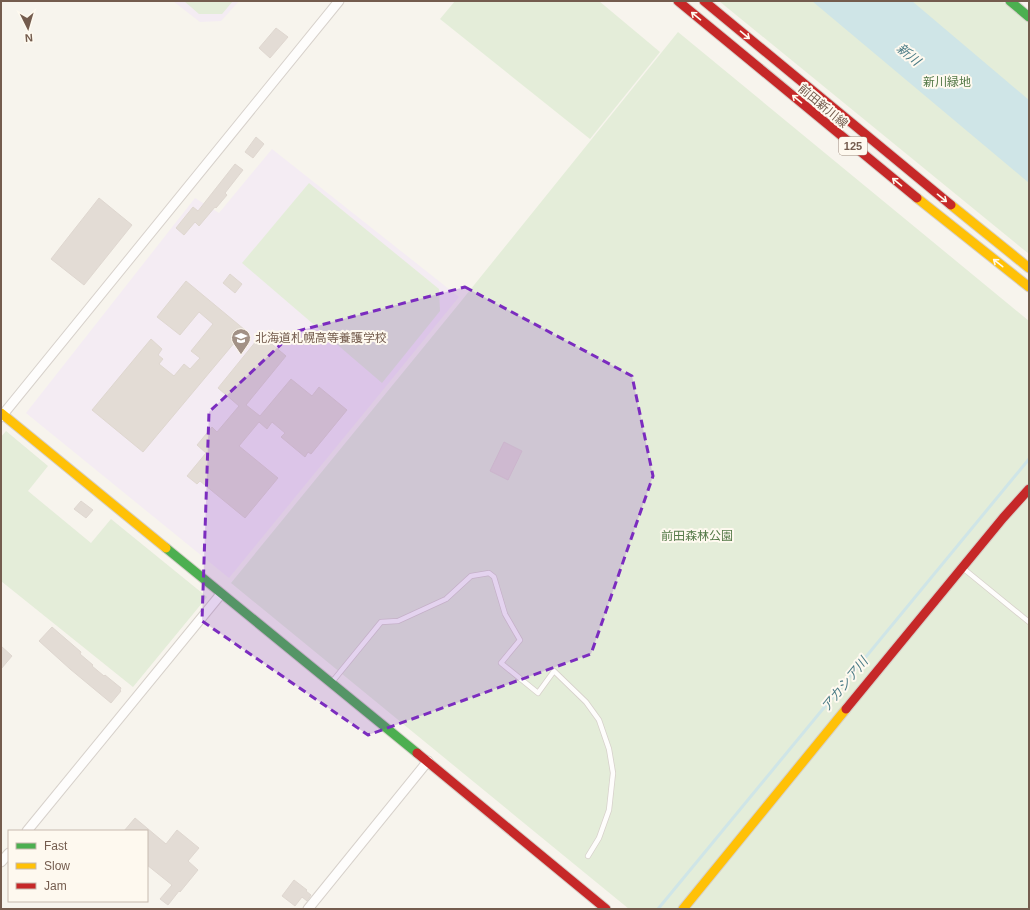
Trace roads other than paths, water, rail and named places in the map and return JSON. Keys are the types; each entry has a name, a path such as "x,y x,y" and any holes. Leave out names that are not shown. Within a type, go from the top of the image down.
{"street":[{"path":"339,1 2,415 330,683 428,761 606,909"},
{"name":"前田新川線","path":"678,1 904,188 1029,287"},
{"name":"前田新川線","path":"704,1 1029,268"},
{"path":"1010,1 1029,17"},
{"path":"683,909 1029,488"},
{"path":"28,830 221,594"},
{"path":"308,909 428,761"},
{"path":"1,862 8,853"}],"lane":[{"path":"962,568 1029,622"},
{"path":"330,683 381,622 398,621 446,599 471,576 489,573 494,577 505,614 520,640 501,663 538,693 554,671 586,702 599,720 609,749 612,773 609,810 599,838 588,856"}],"water":[{"name":"新川","path":"812,1 912,1 1029,100 1029,183"}],"waterway":[{"name":"アカシア川","path":"658,909 1029,459"}],"place":[{"name":"北海道札幌高等養護学校","path":"241,355"}],"park label":[{"name":"新川緑地","path":"947,82"},
{"name":"前田森林公園","path":"697,536"}]}
